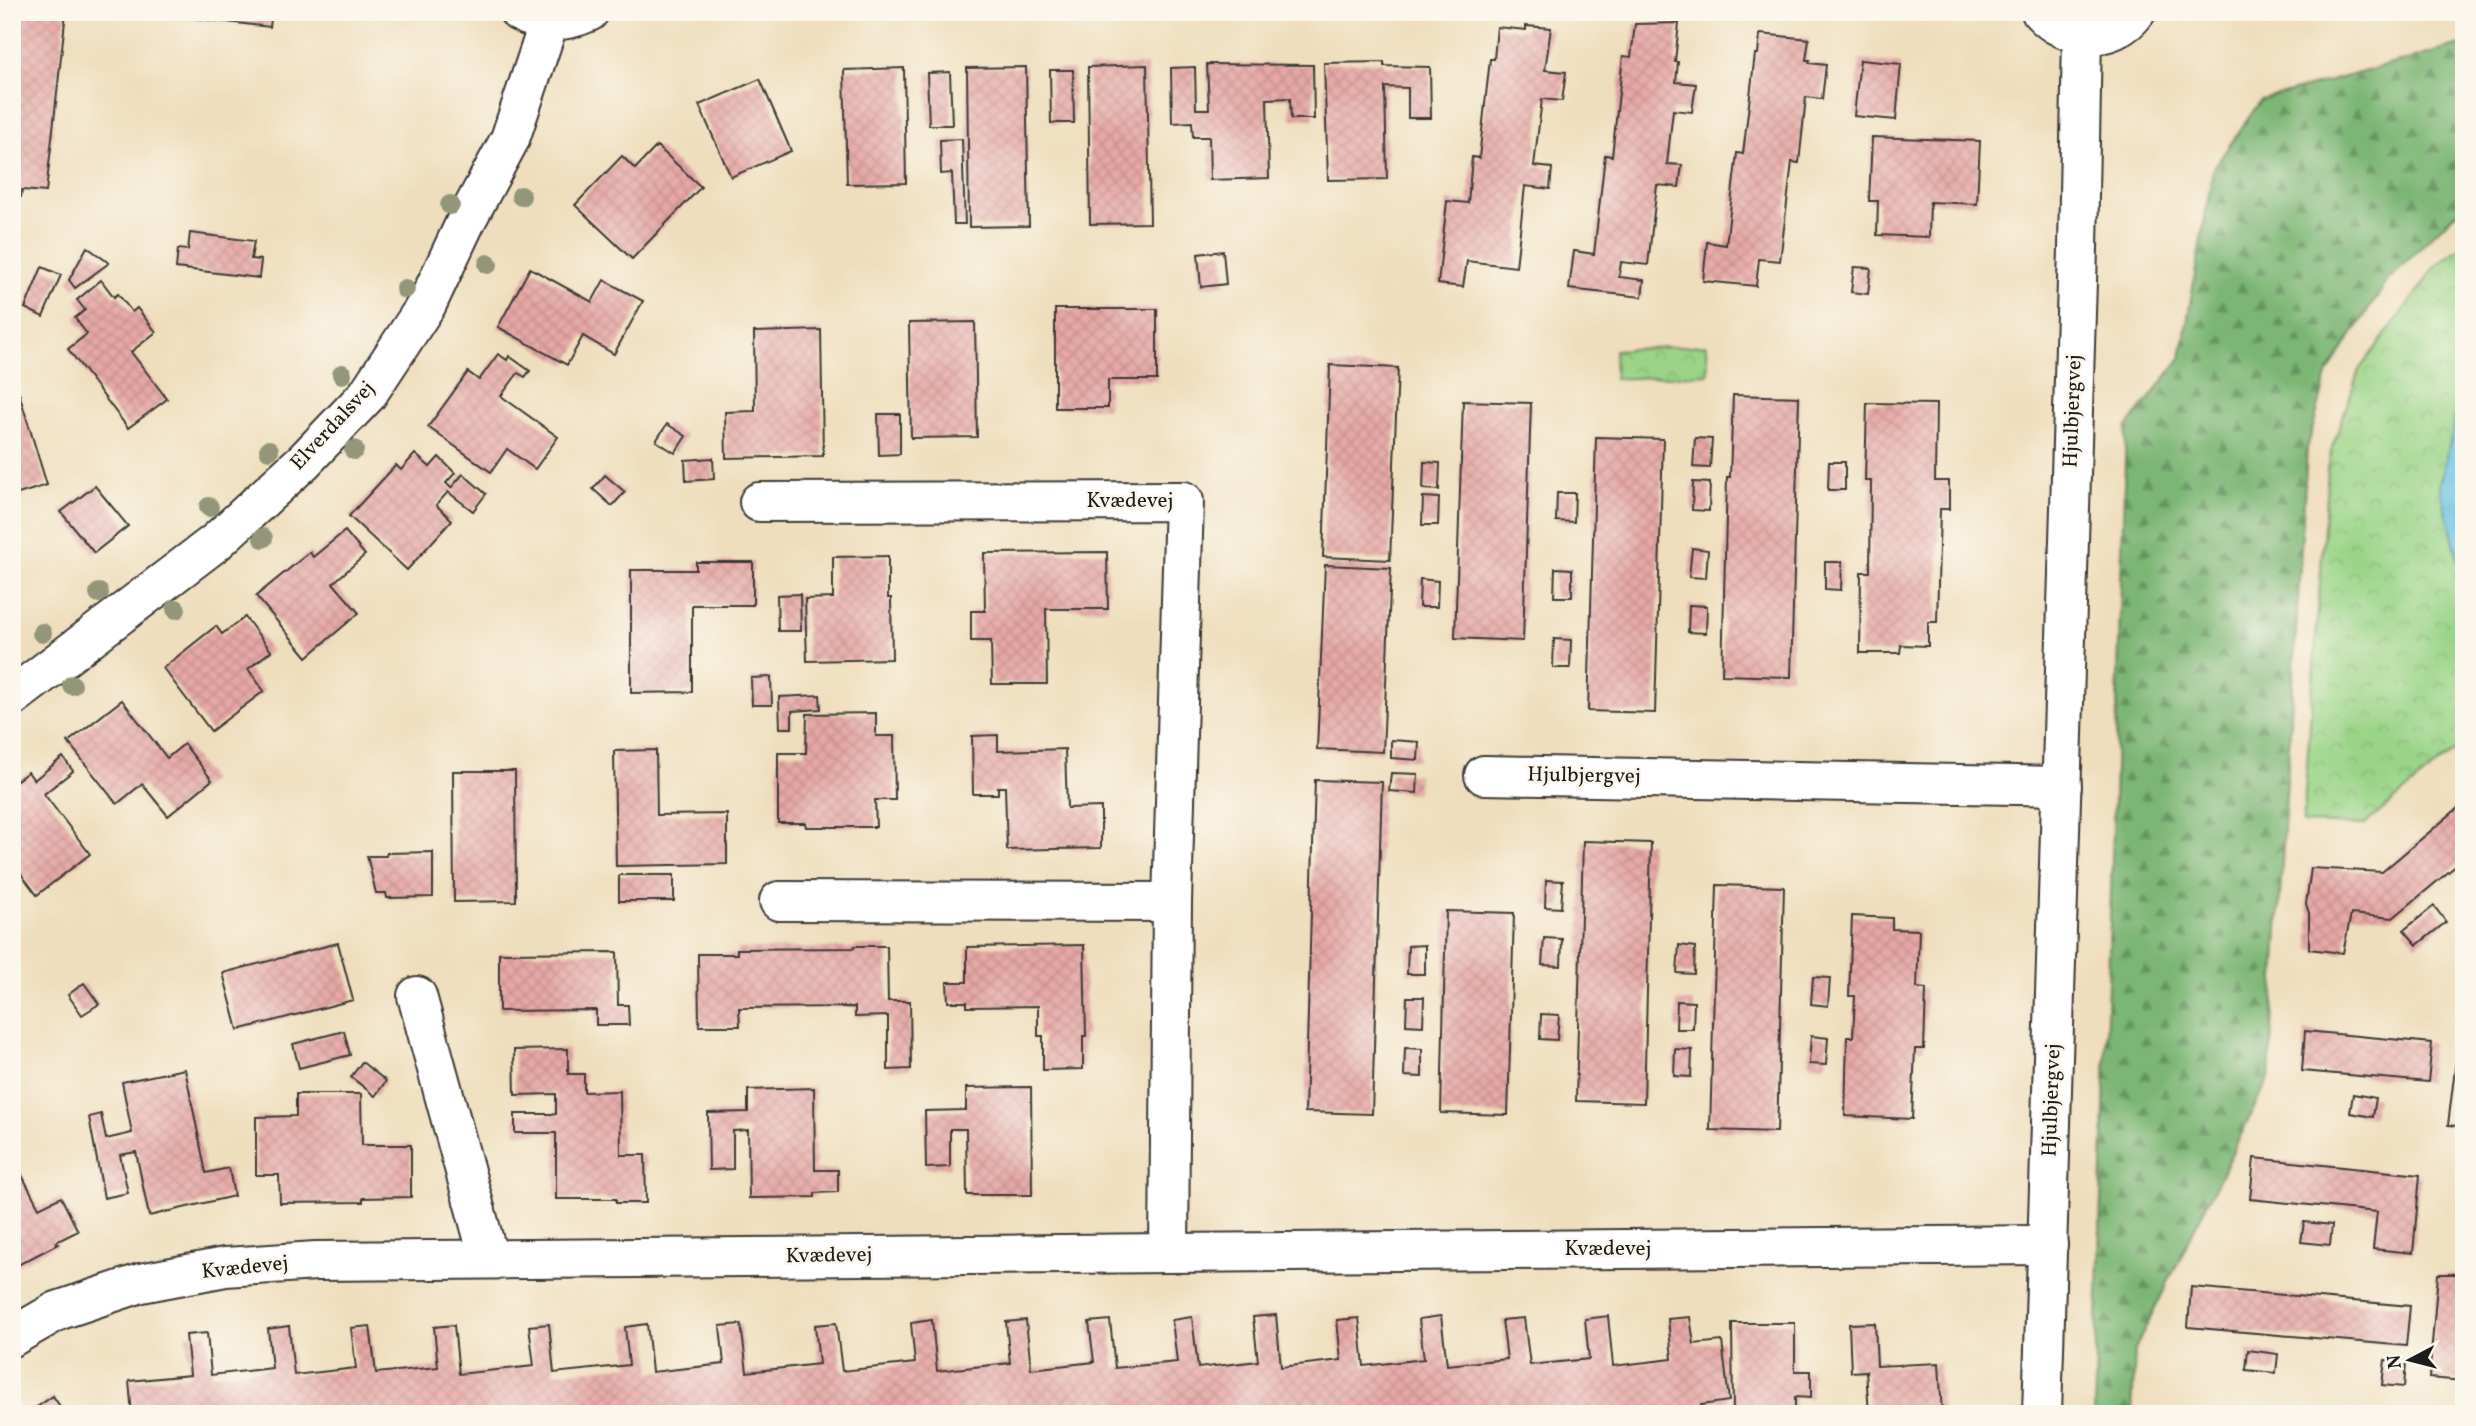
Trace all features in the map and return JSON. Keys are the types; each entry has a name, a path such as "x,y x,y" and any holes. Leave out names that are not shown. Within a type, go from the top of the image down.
{"street":[{"path":"534,17 574,19 589,12"},
{"path":"2041,12 2065,31 2082,35 2100,34 2117,28 2136,12"},
{"name":"Elverdalsvej","path":"12,697 216,542 304,461 367,395 427,304 467,219 510,139 534,17"},
{"name":"Hjulbjergvej","path":"2042,1414 2082,35"},
{"name":"Kvædevej","path":"759,502 1184,501 1172,902 1169,1252"},
{"name":"Hjulbjergvej","path":"1485,775 2062,786"},
{"path":"779,901 1172,902"},
{"path":"417,996 489,1259"},
{"name":"Kvædevej","path":"12,1336 57,1311 141,1283 225,1267 316,1261 2048,1245"}],"green space":[{"path":"2464,44 2464,209 2453,215 2388,280 2328,372 2307,449 2269,1078 2135,1349 2132,1414 2094,1414 2126,428 2181,358 2213,169 2261,100"},
{"path":"2464,245 2464,743 2364,825 2303,823 2328,469 2332,448 2359,370 2438,264"},
{"path":"1707,345 1708,374 1615,379 1614,350"}],"water":[{"path":"2464,381 2464,568 2459,563 2440,485"}],"building":[{"path":"12,12 66,12 46,192 22,190 21,197 12,197"},
{"path":"159,12 272,12 270,27"},
{"path":"1679,23 1676,82 1696,84 1692,112 1673,110 1667,164 1682,165 1679,187 1657,185 1648,265 1621,262 1619,277 1644,280 1642,297 1569,289 1574,251 1594,254 1605,155 1612,156 1623,56 1631,57 1635,24"},
{"path":"1526,26 1551,28 1545,70 1566,72 1562,101 1542,99 1534,166 1552,168 1550,189 1525,186 1516,267 1467,261 1463,287 1438,284 1447,201 1468,203 1472,157 1479,158 1490,59 1494,59 1497,27 1526,30"},
{"path":"1760,34 1809,39 1806,60 1810,60 1809,63 1826,65 1822,99 1806,97 1799,163 1792,162 1780,261 1759,259 1756,286 1703,281 1707,242 1726,245 1737,153 1743,154 1755,54 1758,54"},
{"path":"1860,60 1901,64 1896,120 1854,116"},
{"path":"1384,62 1384,66 1430,67 1431,118 1408,118 1408,88 1385,87 1387,179 1328,180 1324,63"},
{"path":"1207,64 1313,65 1314,119 1291,119 1290,98 1267,99 1269,178 1210,180 1209,137 1193,137 1192,122 1172,123 1171,68 1195,67 1196,109 1209,109"},
{"path":"1147,65 1150,223 1090,224 1088,67"},
{"path":"1026,67 1029,226 969,227 967,68"},
{"path":"904,68 906,183 847,184 844,70"},
{"path":"1050,70 1073,70 1074,123 1051,123"},
{"path":"950,72 952,125 929,125 927,73"},
{"path":"760,79 791,151 731,177 699,105"},
{"path":"1872,137 1980,141 1977,204 1930,202 1929,237 1877,235 1878,201 1869,201"},
{"path":"962,139 965,224 954,224 952,173 941,174 940,140"},
{"path":"657,146 701,187 632,259 575,205 622,156 635,169"},
{"path":"190,233 254,241 251,259 261,260 259,278 176,268 178,249 188,250"},
{"path":"87,247 109,263 75,288 69,280"},
{"path":"1223,251 1226,284 1201,287 1198,254"},
{"path":"42,267 61,275 43,317 25,308"},
{"path":"1854,267 1871,268 1868,294 1851,292"},
{"path":"530,268 592,302 604,280 643,301 614,354 583,336 567,365 498,327"},
{"path":"101,280 114,297 118,294 132,312 137,308 156,332 131,352 167,399 128,428 68,349 87,334 75,318 85,310 77,300"},
{"path":"1055,309 1157,309 1157,380 1108,380 1108,408 1055,408"},
{"path":"975,322 977,437 911,438 909,323"},
{"path":"821,330 823,456 726,458 725,412 755,411 754,332"},
{"path":"498,354 507,360 509,356 530,371 525,377 518,373 501,396 558,437 535,469 507,449 491,472 428,427 468,372 479,380"},
{"path":"1330,365 1398,368 1390,560 1323,557"},
{"path":"18,390 47,485 12,496 12,391"},
{"path":"1733,395 1799,397 1791,677 1722,675 1727,477 1730,477"},
{"path":"1463,401 1531,403 1523,641 1455,638"},
{"path":"1867,403 1936,404 1935,481 1949,481 1949,509 1940,509 1937,622 1928,622 1928,646 1901,645 1900,653 1860,653 1861,572 1870,572 1871,481 1865,481"},
{"path":"878,414 900,414 900,454 879,455"},
{"path":"667,424 686,436 675,453 656,441"},
{"path":"1596,437 1663,439 1655,713 1588,711"},
{"path":"1695,438 1712,439 1710,468 1693,467"},
{"path":"415,454 430,467 439,457 455,473 446,483 451,488 463,474 486,494 473,511 448,492 436,505 452,520 407,570 349,516 396,465 401,470"},
{"path":"713,458 714,479 686,481 685,460"},
{"path":"1424,462 1440,463 1439,490 1423,489"},
{"path":"1829,462 1845,462 1845,490 1828,490"},
{"path":"605,475 625,492 612,506 593,489"},
{"path":"1693,482 1710,483 1709,511 1692,510"},
{"path":"95,486 128,526 94,553 61,512"},
{"path":"1557,493 1575,493 1574,522 1556,521"},
{"path":"1423,497 1439,498 1438,525 1422,525"},
{"path":"345,531 365,555 333,583 359,613 307,657 256,596 310,552 313,557"},
{"path":"1692,548 1708,550 1706,578 1689,577"},
{"path":"1107,552 1108,609 1046,609 1047,684 992,684 991,641 971,641 971,611 985,611 984,553"},
{"path":"888,556 892,659 807,661 805,599 833,598 833,557"},
{"path":"696,562 753,562 753,605 692,605 692,692 631,693 631,570 696,570"},
{"path":"1825,562 1842,562 1841,590 1825,589"},
{"path":"1325,565 1391,568 1383,752 1317,749"},
{"path":"1555,568 1572,569 1572,597 1554,597"},
{"path":"1420,579 1438,581 1437,607 1419,607"},
{"path":"800,594 801,631 778,631 777,595"},
{"path":"1689,605 1707,606 1706,633 1688,632"},
{"path":"245,617 271,651 248,669 264,691 211,731 163,668 216,626 222,634"},
{"path":"1554,639 1571,640 1570,668 1553,668"},
{"path":"771,677 772,705 752,705 751,678"},
{"path":"820,695 821,709 792,711 792,728 780,728 779,697"},
{"path":"122,700 167,758 184,744 212,780 168,816 142,784 117,804 68,742"},
{"path":"876,713 876,736 894,736 895,800 875,800 876,827 806,827 805,823 778,823 778,753 806,753 807,714"},
{"path":"998,735 998,751 1065,749 1067,808 1101,807 1101,848 1007,850 1005,787 998,787 998,794 973,794 972,736"},
{"path":"1391,740 1419,742 1418,760 1391,758"},
{"path":"656,750 657,815 727,814 727,864 616,866 614,751"},
{"path":"63,757 73,771 44,794 90,854 37,895 12,862 12,784 28,772 34,780"},
{"path":"453,771 515,771 516,901 454,902"},
{"path":"1391,773 1418,774 1417,793 1389,791"},
{"path":"1315,780 1382,782 1372,1114 1305,1112"},
{"path":"2464,803 2464,859 2393,918 2351,914 2343,953 2309,949 2309,913 2306,904 2311,868 2382,872"},
{"path":"1583,841 1651,843 1644,1103 1576,1101"},
{"path":"433,852 433,897 387,898 386,893 376,893 367,856"},
{"path":"619,875 674,875 674,901 619,901"},
{"path":"1546,880 1563,881 1561,908 1545,907"},
{"path":"1717,885 1784,887 1777,1132 1710,1130"},
{"path":"2434,906 2446,922 2417,945 2404,930"},
{"path":"1446,911 1514,913 1508,1115 1441,1113"},
{"path":"1852,916 1892,918 1892,929 1919,930 1917,988 1926,989 1924,1049 1915,1049 1912,1119 1845,1116 1847,1037 1853,1037 1855,996 1849,996"},
{"path":"1544,938 1562,939 1561,966 1542,965"},
{"path":"338,943 353,1000 238,1030 223,973"},
{"path":"1084,945 1086,1036 1083,1036 1083,1069 1043,1070 1043,1036 1038,1036 1038,1006 967,1007 967,1002 948,1002 947,982 967,982 967,947"},
{"path":"1425,945 1425,974 1407,974 1408,946"},
{"path":"1679,945 1695,947 1694,974 1677,973"},
{"path":"887,946 888,1001 910,1001 911,1069 888,1070 888,1016 855,1017 855,1007 739,1008 740,1026 699,1026 698,954 737,954 737,949"},
{"path":"617,952 618,1005 628,1005 629,1025 596,1025 596,1010 499,1011 499,953"},
{"path":"1813,977 1830,978 1828,1006 1811,1004"},
{"path":"84,983 99,1004 82,1015 68,995"},
{"path":"1407,997 1424,997 1423,1026 1406,1025"},
{"path":"1677,1001 1694,1002 1693,1029 1676,1029"},
{"path":"1541,1014 1559,1015 1557,1040 1540,1039"},
{"path":"344,1031 350,1055 299,1068 293,1044"},
{"path":"2305,1031 2432,1043 2428,1082 2302,1071"},
{"path":"1811,1036 1828,1038 1826,1065 1809,1064"},
{"path":"2458,1044 2464,1044 2464,1127 2448,1125"},
{"path":"1405,1048 1422,1049 1422,1077 1404,1076"},
{"path":"568,1049 568,1074 584,1074 584,1092 620,1091 621,1155 645,1155 646,1203 616,1203 616,1199 556,1199 556,1133 515,1133 515,1114 556,1114 556,1094 515,1095 514,1050"},
{"path":"1675,1049 1692,1050 1691,1077 1674,1076"},
{"path":"362,1062 386,1081 375,1096 351,1077"},
{"path":"185,1069 206,1173 229,1168 234,1196 149,1216 136,1152 120,1155 128,1193 104,1198 89,1117 101,1114 106,1139 132,1133 122,1082"},
{"path":"1031,1087 1032,1195 967,1195 966,1129 950,1129 950,1167 926,1168 925,1111 966,1110 966,1088"},
{"path":"814,1088 815,1170 838,1170 838,1192 815,1193 815,1197 749,1198 748,1130 733,1131 733,1169 709,1170 708,1113 748,1112 748,1090"},
{"path":"296,1094 361,1094 362,1145 411,1145 411,1197 363,1198 363,1202 280,1203 279,1175 256,1175 256,1117 296,1116"},
{"path":"2353,1094 2376,1098 2373,1117 2350,1113"},
{"path":"12,1156 39,1208 61,1197 78,1231 12,1268"},
{"path":"2254,1158 2420,1175 2413,1253 2373,1249 2377,1212 2250,1199"},
{"path":"2304,1222 2332,1225 2330,1245 2301,1242"},
{"path":"2438,1274 2464,1274 2464,1381 2429,1378"},
{"path":"2191,1287 2410,1306 2406,1346 2188,1327"},
{"path":"1276,1315 1281,1367 1341,1360 1337,1320 1359,1318 1364,1366 1424,1359 1419,1319 1441,1316 1447,1365 1507,1359 1502,1320 1524,1318 1530,1365 1589,1359 1585,1319 1608,1316 1613,1366 1672,1359 1668,1319 1690,1317 1694,1344 1722,1341 1729,1401 1701,1405 1702,1414 132,1414 129,1381 190,1375 186,1335 207,1333 211,1375 272,1368 268,1329 289,1326 294,1375 356,1368 351,1328 370,1326 376,1373 438,1367 434,1327 454,1325 459,1374 534,1366 529,1326 549,1324 554,1373 629,1365 625,1327 647,1324 652,1372 724,1364 720,1326 741,1324 747,1372 819,1364 815,1325 836,1323 842,1371 915,1363 911,1323 932,1320 937,1371 1010,1363 1006,1322 1026,1320 1031,1369 1094,1362 1089,1322 1110,1320 1115,1368 1177,1362 1172,1320 1192,1317 1198,1368 1258,1361 1253,1317"},
{"path":"1732,1323 1795,1323 1795,1371 1811,1371 1811,1398 1795,1397 1795,1414 1733,1414"},
{"path":"1875,1323 1877,1366 1939,1363 1942,1414 1869,1414 1866,1371 1851,1372 1849,1324"},
{"path":"2248,1350 2278,1354 2276,1373 2246,1370"},
{"path":"2385,1360 2406,1362 2404,1387 2382,1385"},
{"path":"53,1396 65,1414 27,1414"}]}
